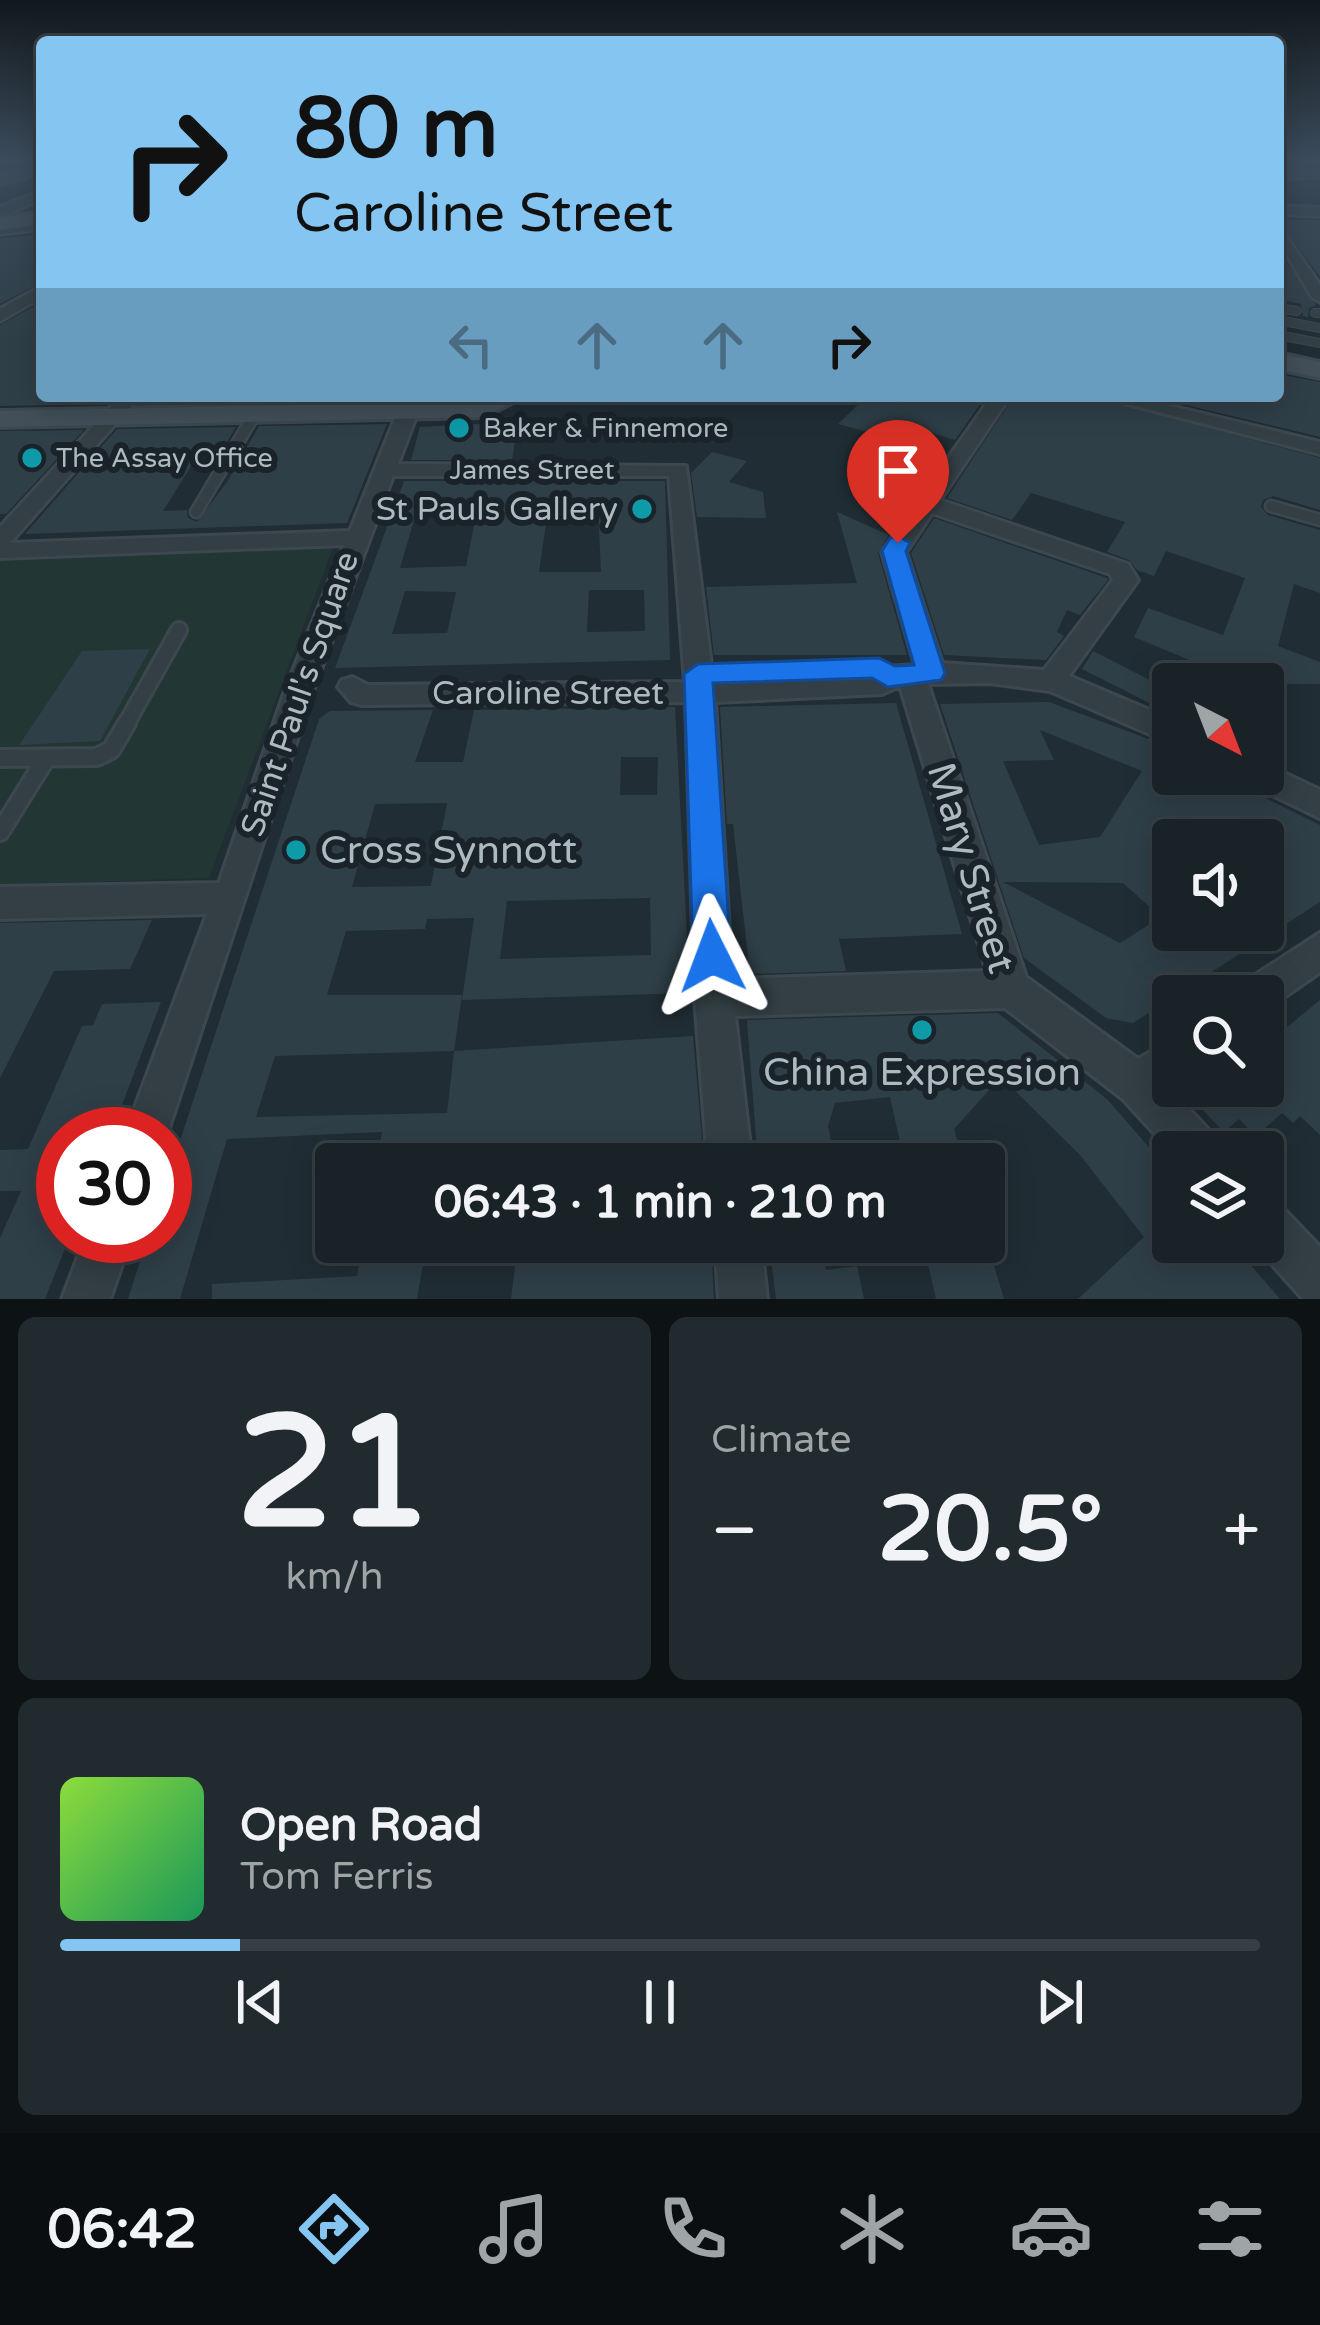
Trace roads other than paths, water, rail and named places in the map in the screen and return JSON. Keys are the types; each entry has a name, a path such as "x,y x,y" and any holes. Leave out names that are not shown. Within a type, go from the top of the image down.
{"street":[{"path":"1284,239 1318,308"},
{"path":"1284,264 1300,266"},
{"path":"0,316 36,295"},
{"path":"1284,362 1320,370"},
{"path":"0,419 123,406 256,412 414,406 484,410 500,402"},
{"path":"997,402 926,502 1119,569 1126,580 1052,681"},
{"path":"1131,402 1320,448"},
{"path":"0,541 9,521 123,406"},
{"path":"355,538 414,406"},
{"name":"James Street","path":"384,470 679,470 699,683"},
{"name":"Mary Street","path":"714,998 1011,988 910,675 894,551 926,502"},
{"name":"Saint Paul's Square","path":"0,551 182,536 355,538 156,1107"},
{"name":"Caroline Street","path":"300,688 352,687 361,695 699,683 882,684 910,675 1052,681 1152,724"},
{"path":"699,683 714,998 728,1143"},
{"path":"1284,787 1320,805"},
{"path":"0,903 231,898"},
{"path":"1284,976 1320,950"},
{"path":"1011,988 1138,1084 1181,1131"},
{"path":"1138,1084 1152,1074"},
{"path":"1284,1243 1320,1282"},
{"path":"86,1299 99,1263"},
{"path":"739,1263 743,1299"}],"lane":[{"path":"1284,309 1297,311"},
{"path":"1284,321 1320,328"},
{"path":"1284,336 1320,343"},
{"path":"196,512 221,482 256,412"},
{"path":"1271,506 1320,520"},
{"path":"0,758 97,758 111,750 178,630"},
{"path":"0,832 45,760"}],"place":[{"name":"Baker & Finnemore","path":"459,428"},
{"name":"The Assay Office","path":"32,458"},
{"name":"St Pauls Gallery","path":"642,509"},
{"name":"Cross Synnott","path":"296,850"},
{"name":"China Expression","path":"922,1030"}]}
